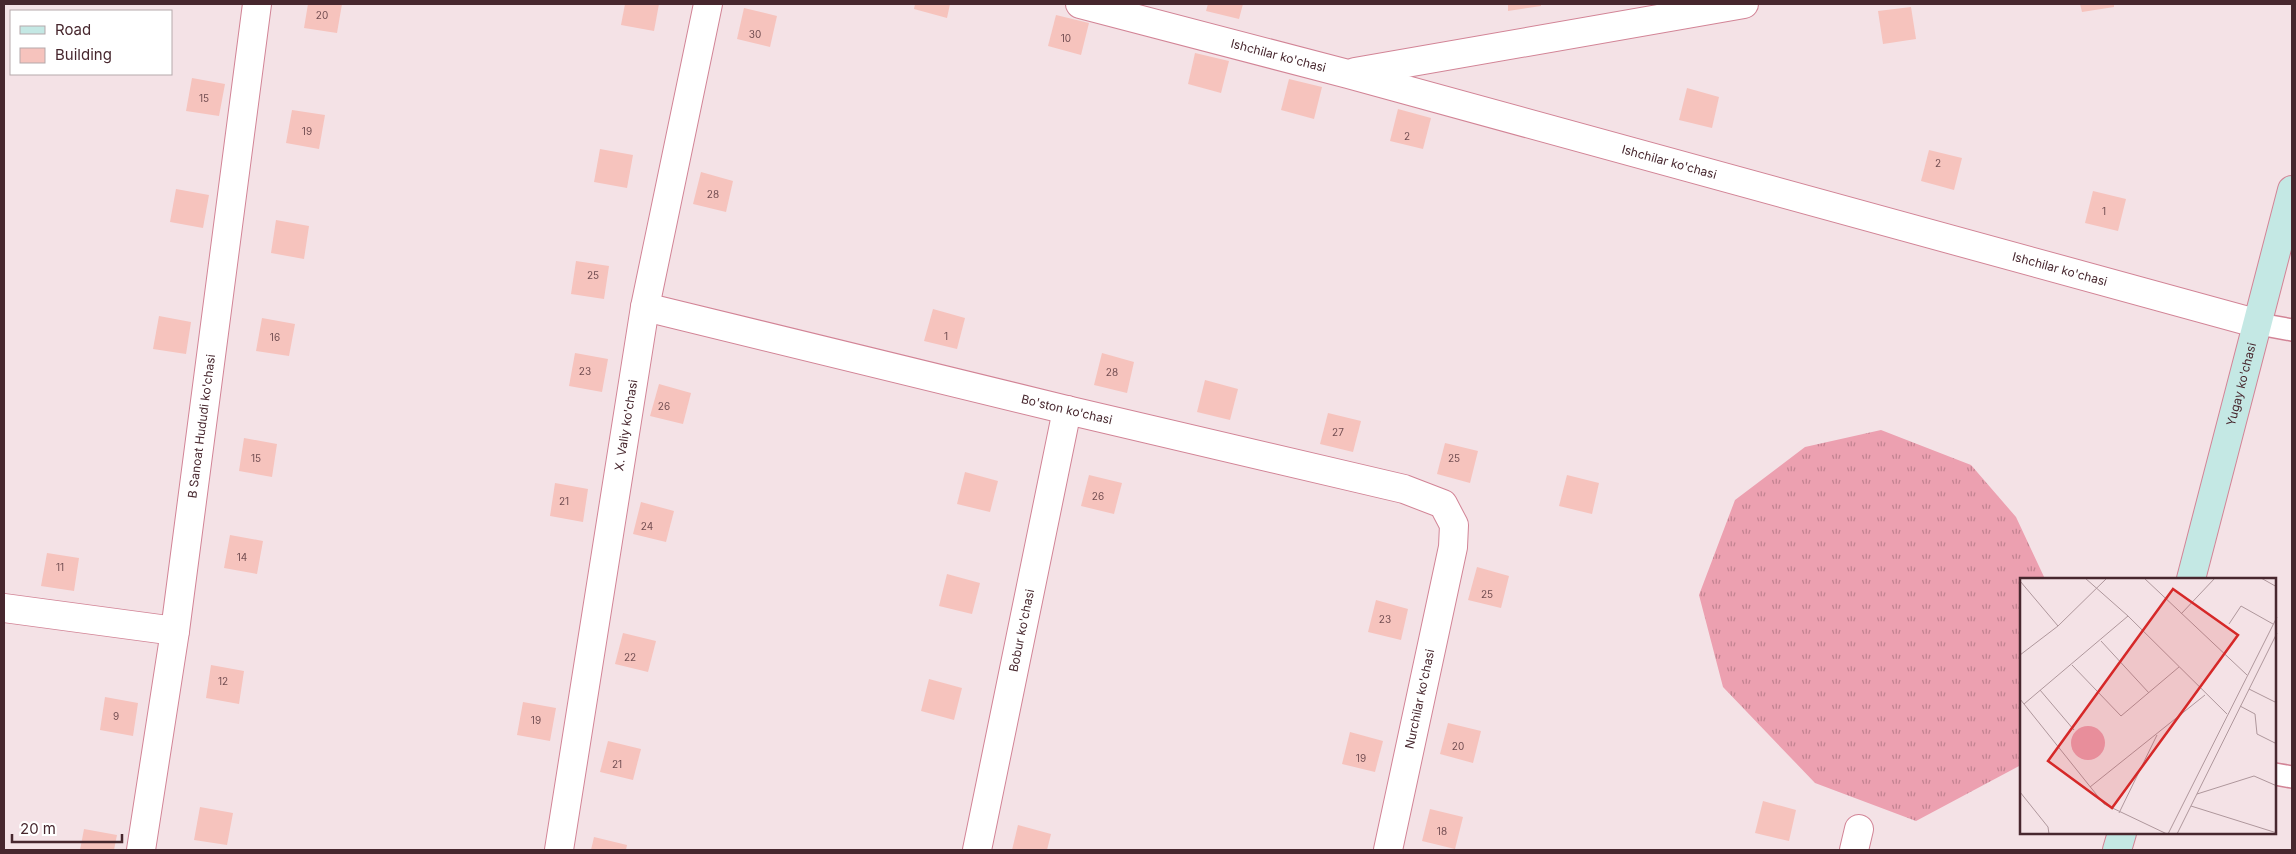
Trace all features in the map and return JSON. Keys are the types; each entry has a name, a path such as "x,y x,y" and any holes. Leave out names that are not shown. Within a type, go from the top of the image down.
{"main road":[{"name":"Yugay ko'chasi","path":"2191,578 2259,324 2292,190"},
{"path":"2117,850 2122,834"}],"street":[{"name":"B Sanoat Hududi ko'chasi","path":"141,850 175,631 257,4"},
{"name":"X. Valiy ko'chasi","path":"559,850 645,307 708,4"},
{"name":"Ishchilar ko'chasi","path":"1080,4 1348,74 2259,324"},
{"path":"1348,74 1744,4"},
{"name":"Bo'ston ko'chasi","path":"645,307 1067,410 1404,489 1443,504 1454,525 1453,547"},
{"name":"Bobur ko'chasi","path":"977,850 1067,410"},
{"name":"Nurchilar ko'chasi","path":"1388,850 1453,547"},
{"path":"4,608 175,631"}],"lane":[{"path":"2259,324 2292,330"},
{"path":"2276,774 2292,777"}],"green space":[{"path":"1881,430 1971,465 2016,517 2045,578 2020,578 2020,766 1916,821 1815,783 1723,687 1699,595 1735,500 1805,447"}],"building":[{"path":"308,4 342,4 337,33 304,28"},
{"path":"625,4 659,4 654,31 621,25"},
{"path":"915,4 950,4 947,18 914,9"},
{"path":"1208,4 1243,4 1239,19 1206,11"},
{"path":"1508,4 1541,4 1541,6 1508,11"},
{"path":"2080,4 2114,4 2114,7 2082,12"},
{"path":"1911,7 1916,39 1883,44 1878,11"},
{"path":"744,8 777,16 770,47 737,39"},
{"path":"1056,15 1089,23 1081,55 1048,46"},
{"path":"1195,53 1229,61 1221,93 1188,84"},
{"path":"192,78 225,84 219,116 186,111"},
{"path":"1289,79 1322,87 1314,119 1281,110"},
{"path":"1687,88 1719,97 1712,128 1679,120"},
{"path":"1398,109 1431,118 1423,149 1390,141"},
{"path":"292,110 325,115 319,149 286,143"},
{"path":"600,149 633,155 627,188 594,182"},
{"path":"1929,150 1962,158 1954,190 1921,181"},
{"path":"701,172 733,181 726,212 693,204"},
{"path":"176,189 209,195 203,228 170,222"},
{"path":"2093,191 2126,199 2118,231 2085,223"},
{"path":"276,220 309,226 304,259 271,253"},
{"path":"576,261 609,266 604,299 571,294"},
{"path":"933,309 965,318 957,349 924,341"},
{"path":"159,316 191,322 186,354 153,349"},
{"path":"262,318 295,324 289,356 256,351"},
{"path":"575,353 608,359 602,392 569,386"},
{"path":"1102,353 1134,362 1127,393 1094,385"},
{"path":"1205,380 1238,389 1230,420 1197,412"},
{"path":"659,384 691,393 683,424 650,416"},
{"path":"1328,413 1361,421 1353,452 1320,444"},
{"path":"244,438 277,444 272,477 239,471"},
{"path":"1445,443 1478,451 1470,483 1437,474"},
{"path":"965,472 998,481 990,512 957,504"},
{"path":"1089,475 1122,483 1114,514 1081,506"},
{"path":"1567,475 1599,483 1592,514 1559,506"},
{"path":"555,483 588,489 583,522 550,516"},
{"path":"641,502 674,511 666,542 633,534"},
{"path":"230,535 263,541 257,574 224,568"},
{"path":"47,553 79,558 74,591 41,586"},
{"path":"1477,567 1509,576 1501,608 1468,600"},
{"path":"947,574 980,583 972,614 939,606"},
{"path":"1376,600 1408,609 1401,640 1368,632"},
{"path":"623,633 656,641 648,672 615,664"},
{"path":"211,665 244,671 239,704 206,698"},
{"path":"929,679 962,688 954,720 921,711"},
{"path":"105,697 138,703 133,736 100,730"},
{"path":"523,702 556,708 550,741 517,735"},
{"path":"1448,723 1481,731 1473,763 1440,754"},
{"path":"1350,732 1383,741 1375,772 1342,764"},
{"path":"608,741 641,749 633,780 600,772"},
{"path":"1763,801 1796,810 1789,841 1755,833"},
{"path":"200,807 233,813 227,845 194,840"},
{"path":"1430,809 1463,817 1455,849 1422,841"},
{"path":"1018,825 1051,834 1047,850 1012,850"},
{"path":"84,829 117,835 114,850 80,850"},
{"path":"594,837 627,845 626,850 591,850"}]}
